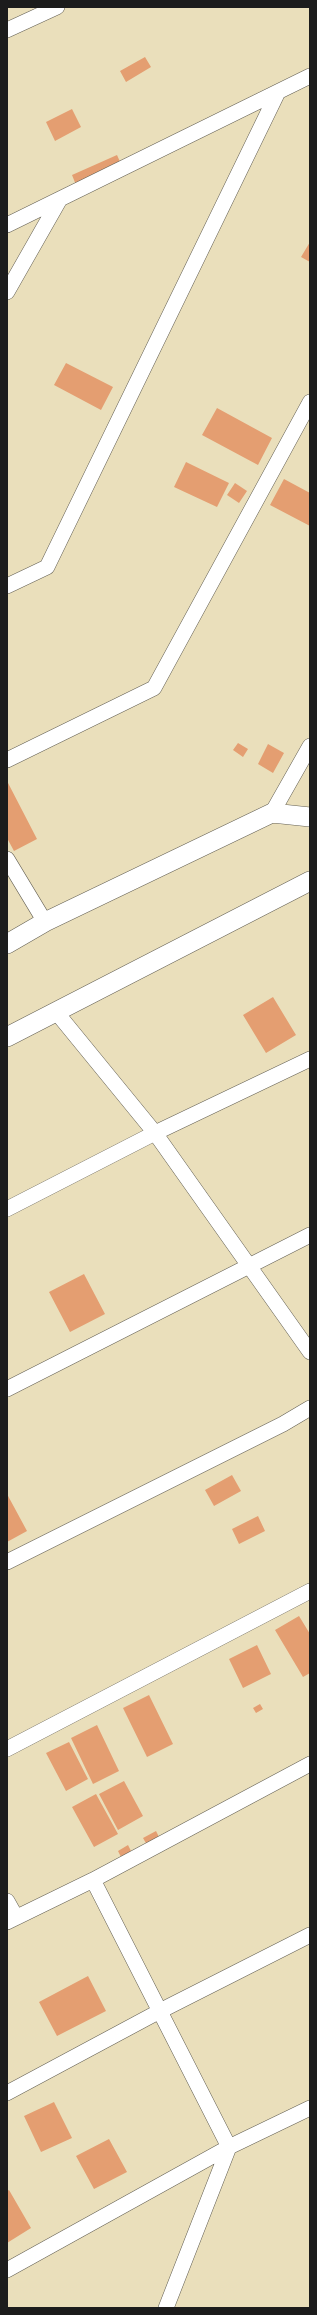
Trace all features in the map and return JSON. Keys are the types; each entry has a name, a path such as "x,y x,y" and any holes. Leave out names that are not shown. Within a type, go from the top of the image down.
{"street":[{"path":"7,30 57,7"},
{"path":"7,225 310,76"},
{"path":"7,586 47,567 278,92"},
{"path":"7,292 60,199"},
{"path":"7,760 154,688 310,402"},
{"path":"272,814 310,746"},
{"path":"7,944 45,922 272,814 310,817"},
{"path":"7,859 45,922"},
{"path":"7,1038 310,881"},
{"path":"57,1013 155,1133 310,1352"},
{"path":"7,1210 155,1133 310,1059"},
{"path":"7,1389 310,1234"},
{"path":"7,1562 283,1424 310,1408"},
{"path":"7,1749 310,1591"},
{"path":"7,1901 11,1920 94,1880 310,1764"},
{"path":"94,1880 229,2147 166,2308"},
{"path":"7,2093 160,2011 310,1935"},
{"path":"7,2270 229,2147 310,2108"}],"building":[{"path":"145,57 151,67 126,82 120,71"},
{"path":"72,109 81,127 55,141 46,122"},
{"path":"117,155 121,164 76,185 72,175"},
{"path":"310,242 310,262 301,257"},
{"path":"66,363 113,387 101,410 54,385"},
{"path":"217,408 272,438 258,465 202,435"},
{"path":"186,462 229,483 217,507 174,487"},
{"path":"284,479 310,493 310,526 270,505"},
{"path":"235,483 247,491 239,503 227,495"},
{"path":"238,743 248,749 243,757 233,750"},
{"path":"268,744 284,753 273,773 258,764"},
{"path":"7,781 37,839 14,851 7,838"},
{"path":"273,997 296,1035 266,1053 243,1015"},
{"path":"84,1274 105,1314 70,1332 49,1292"},
{"path":"232,1475 241,1491 214,1506 205,1490"},
{"path":"7,1494 27,1531 7,1542"},
{"path":"258,1516 265,1531 239,1544 232,1529"},
{"path":"299,1616 310,1634 310,1673 303,1677 275,1630"},
{"path":"257,1645 271,1674 243,1688 229,1659"},
{"path":"149,1695 173,1744 147,1757 123,1708"},
{"path":"260,1704 263,1709 256,1713 253,1708"},
{"path":"97,1725 119,1771 93,1784 71,1738"},
{"path":"69,1742 88,1779 66,1791 46,1753"},
{"path":"124,1781 143,1816 118,1830 99,1794"},
{"path":"96,1794 118,1834 94,1847 72,1807"},
{"path":"156,1831 160,1839 147,1845 143,1838"},
{"path":"128,1845 132,1853 122,1859 118,1851"},
{"path":"88,1976 106,2011 57,2036 39,2002"},
{"path":"54,2102 72,2138 41,2152 24,2116"},
{"path":"109,2139 127,2172 94,2189 76,2156"},
{"path":"9,2190 31,2228 7,2243 7,2191"}]}
